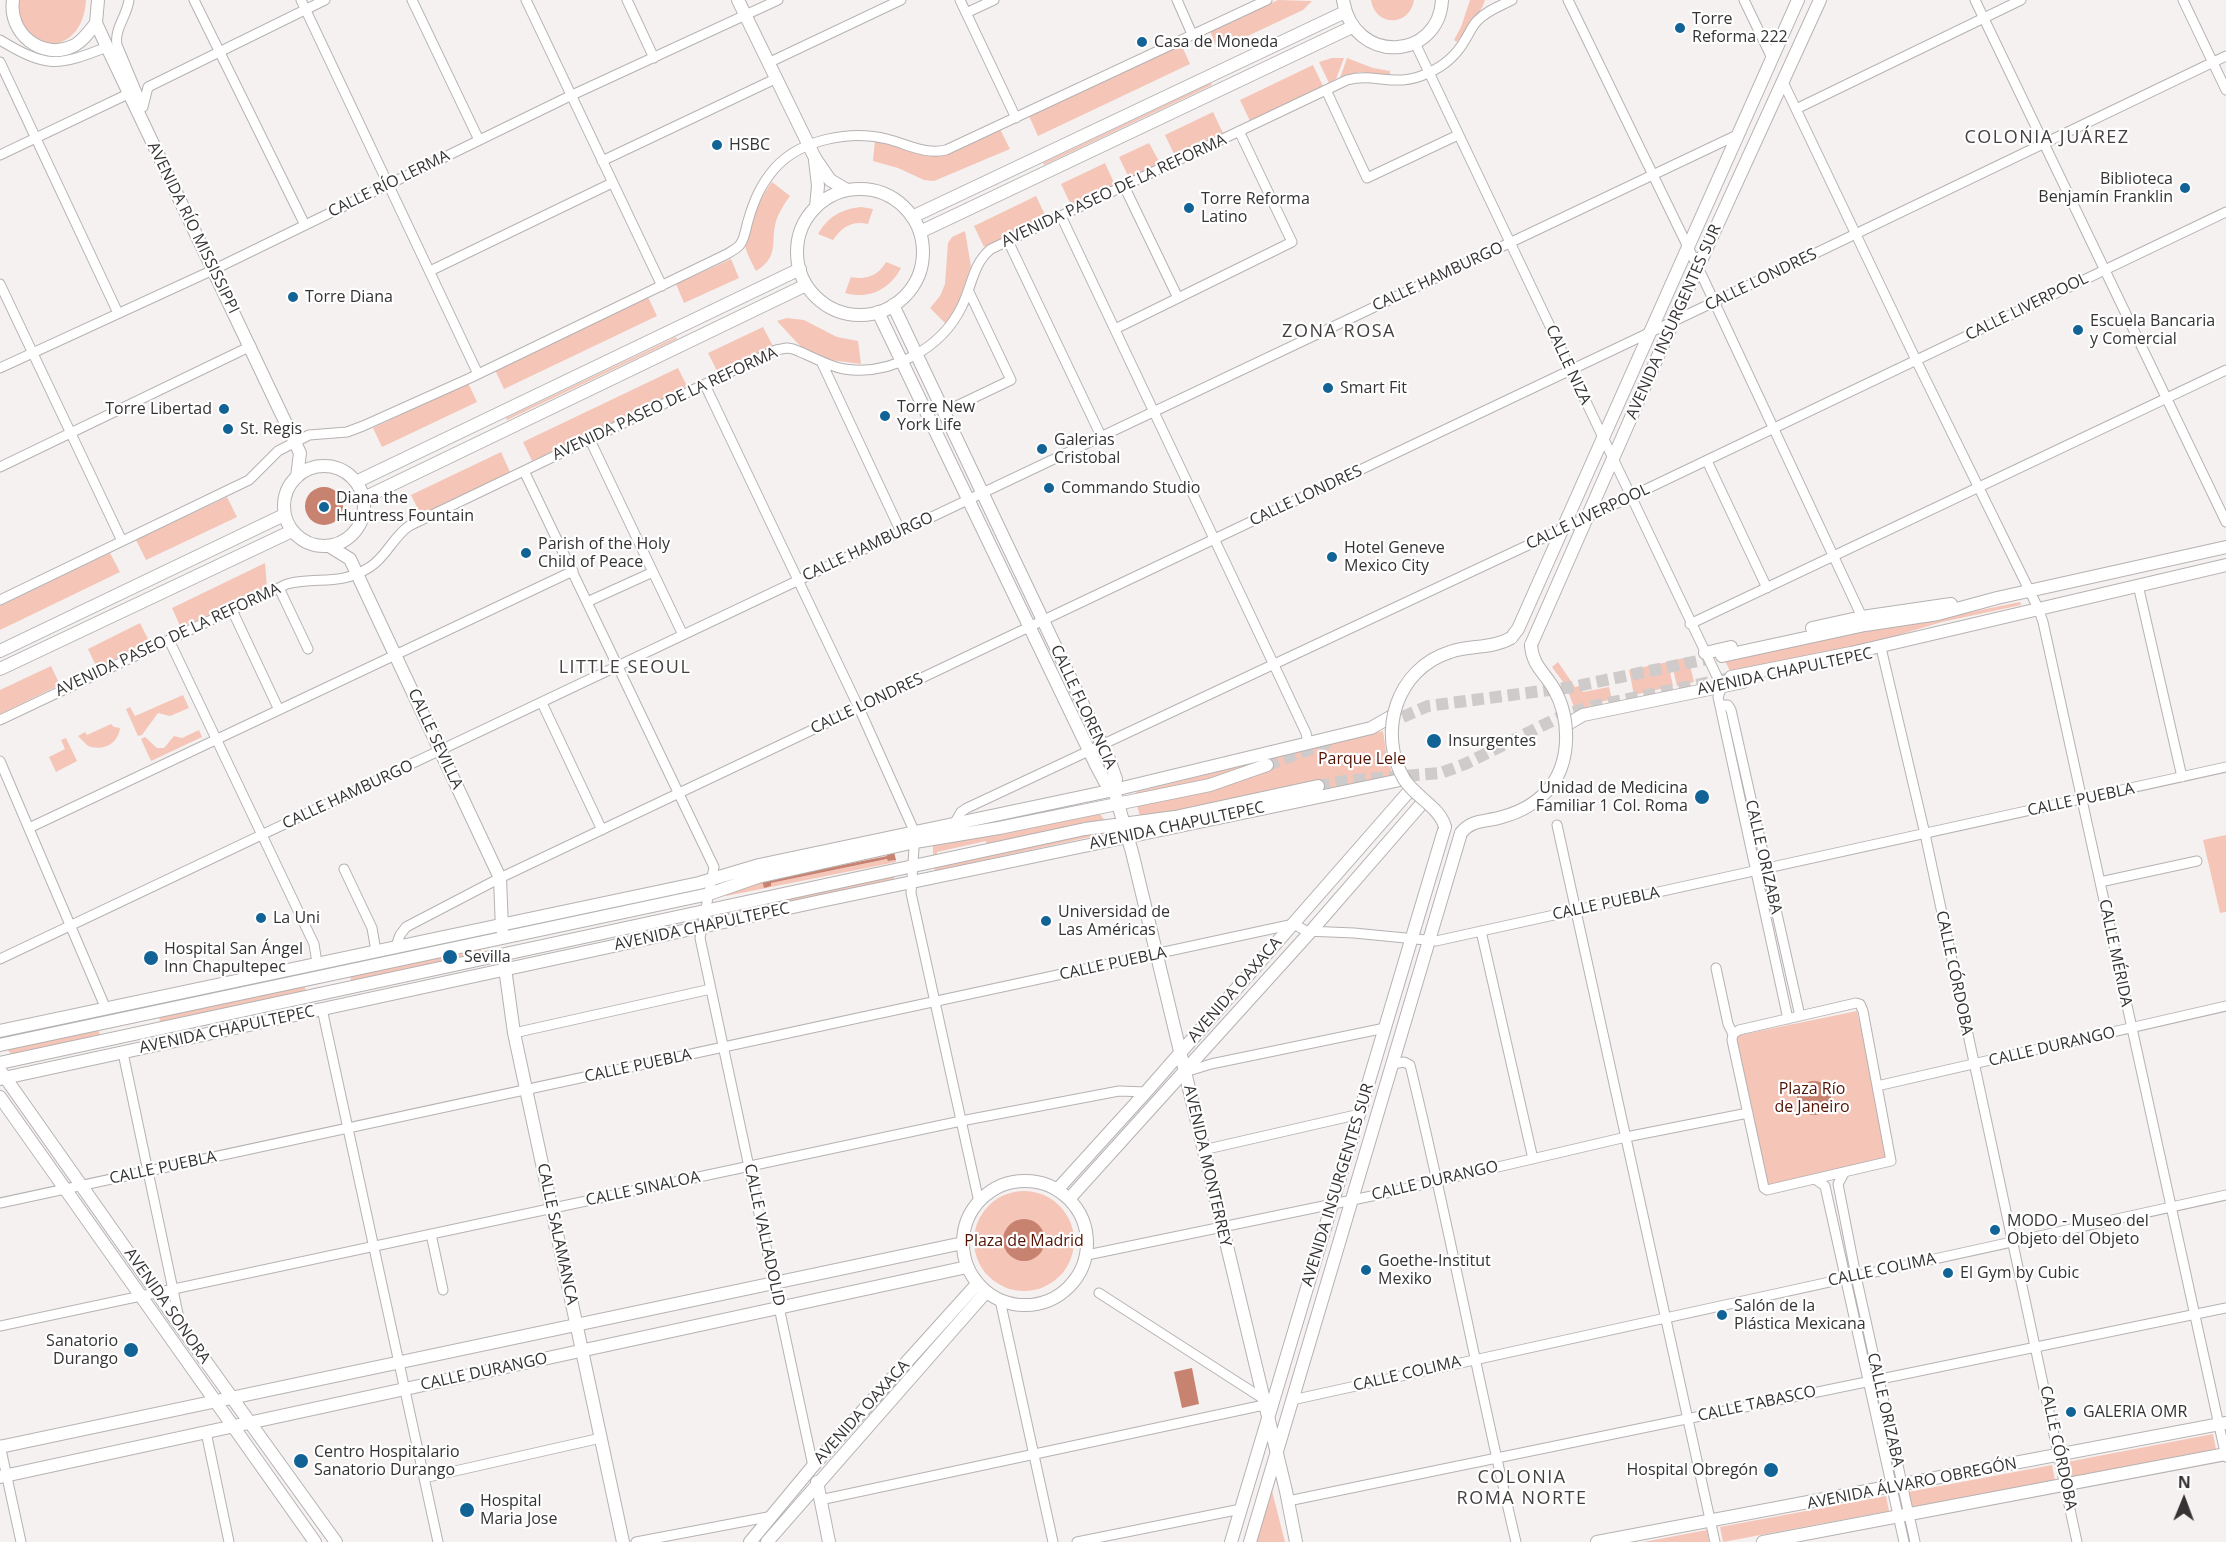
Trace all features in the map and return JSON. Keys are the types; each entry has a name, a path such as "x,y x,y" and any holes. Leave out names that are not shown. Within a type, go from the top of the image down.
{"main road":[{"path":"13,0 14,23 24,37 40,48 59,51 75,45 96,21"},
{"name":"AVENIDA RÍO MISSISSIPPI","path":"98,0 96,21 107,47 128,94 142,113 298,449"},
{"path":"738,0 815,158 830,180 847,190"},
{"path":"912,217 1344,6 1352,27 1364,38 1377,45 1391,48 1415,43 1430,30 1438,18 1442,0"},
{"name":"AVENIDA INSURGENTES SUR","path":"1387,719 1406,686 1421,668 1433,659 1466,648 1494,645 1511,638 1518,629 1798,0"},
{"name":"AVENIDA INSURGENTES SUR","path":"1250,1542 1461,833 1467,825 1472,823 1501,818 1518,812 1545,794 1560,769 1564,753 1566,725 1560,700 1536,665 1531,645 1612,458 1820,0"},
{"path":"920,232 1352,27"},
{"path":"815,158 818,186 816,207"},
{"path":"847,190 867,190 888,195 904,207 912,217 920,232 923,247 921,268 911,288 893,305 878,312 859,314 840,311 822,302 806,285 797,259 798,239 805,221 816,207 832,196 847,190"},
{"path":"356,482 800,269"},
{"path":"364,498 806,285"},
{"name":"CALLE FLORENCIA","path":"893,305 1102,746 1116,779 1114,790"},
{"name":"CALLE FLORENCIA","path":"878,312 1090,752 1105,782 1114,790"},
{"path":"298,449 309,462 340,469 356,482 364,498 361,524 342,543 329,546 315,546 302,540 292,531 284,515 283,506 285,492 297,477 303,471 321,466"},
{"path":"297,477 298,449"},
{"path":"0,651 284,515"},
{"path":"0,669 292,531"},
{"path":"329,546 350,559 353,534"},
{"name":"AVENIDA CHAPULTEPEC","path":"1705,653 1862,617 2029,592 2226,548"},
{"name":"CALLE SEVILLA","path":"350,559 500,878 502,924"},
{"name":"AVENIDA CHAPULTEPEC","path":"1723,692 1851,653 2003,615 2226,565"},
{"name":"AVENIDA CHAPULTEPEC","path":"1722,656 1865,625 1938,614 1997,598"},
{"name":"AVENIDA CHAPULTEPEC","path":"1566,725 1583,715 1723,692 1882,652 1968,629 2003,615"},
{"path":"1387,719 1392,747 1404,787 1421,805"},
{"name":"AVENIDA CHAPULTEPEC","path":"0,1045 709,894 833,855 915,837 954,824 1114,790 1308,743 1387,719"},
{"name":"AVENIDA CHAPULTEPEC","path":"915,837 999,828 1119,805 1210,785 1267,765"},
{"name":"AVENIDA CHAPULTEPEC","path":"0,1063 1085,829 1175,817 1318,786"},
{"name":"AVENIDA CHAPULTEPEC","path":"2,1075 123,1053 1128,836 1404,787"},
{"name":"AVENIDA OAXACA","path":"1057,1190 1294,924 1404,787"},
{"name":"AVENIDA MONTERREY","path":"1114,790 1125,824 1157,954 1296,1542"},
{"name":"AVENIDA INSURGENTES SUR","path":"1231,1542 1445,827 1439,814 1421,805"},
{"name":"AVENIDA OAXACA","path":"1069,1199 1312,930 1421,805"},
{"path":"999,828 1034,807"},
{"name":"AVENIDA CHAPULTEPEC","path":"0,1031 712,880 759,865 833,855"},
{"name":"CALLE SALAMANCA","path":"502,924 504,970 514,1033 623,1542"},
{"path":"445,936 477,943"},
{"path":"134,1016 172,994"},
{"path":"173,1025 224,1030"},
{"name":"AVENIDA SONORA","path":"2,1075 336,1542"},
{"name":"AVENIDA SONORA","path":"0,1096 64,1190 141,1295 312,1539"},
{"path":"1021,1181 1045,1184 1069,1199 1083,1219 1088,1243 1084,1266 1073,1284 1052,1300 1026,1306 1000,1300 982,1288 967,1267 963,1243 966,1222 979,1202 997,1188 1021,1181"},
{"name":"CALLE DURANGO","path":"0,1446 963,1243"},
{"name":"CALLE DURANGO","path":"3,1476 967,1267"},
{"name":"AVENIDA OAXACA","path":"750,1542 813,1466 982,1288"},
{"name":"AVENIDA OAXACA","path":"767,1542 818,1485 982,1288"},
{"path":"183,1355 197,1348"},
{"name":"AVENIDA ÁLVARO OBREGÓN","path":"1597,1542 2222,1424"},
{"name":"AVENIDA ÁLVARO OBREGÓN","path":"1763,1542 2226,1455"},
{"name":"CALLE VALLADOLID","path":"813,1466 829,1542"},
{"path":"312,1539 325,1526"}],"street":[{"path":"129,0 128,9 116,38 142,113"},
{"path":"194,0 305,225"},
{"path":"301,0 478,374"},
{"path":"142,113 148,87 325,0"},
{"path":"412,0 479,140"},
{"path":"526,0 662,286"},
{"path":"627,0 654,58"},
{"name":"CALLE RÍO LERMA","path":"0,368 213,270 570,96 778,0"},
{"path":"768,63 901,0"},
{"path":"960,0 1016,118"},
{"path":"966,13 994,0"},
{"path":"1177,0 1192,34"},
{"path":"0,600 249,480 278,450 298,449 309,435 347,432 363,426 478,374 727,254 741,244 761,185 778,165 809,146 839,137 867,136 891,140 931,152 940,152 1267,0"},
{"name":"AVENIDA PASEO DE LA REFORMA","path":"0,720 279,588 296,582 339,580 357,574 371,567 395,538 409,526 781,348 793,349 821,362 844,369 859,370 875,369 916,354 939,339 948,329 969,292 978,263 984,255 1008,241 1326,90 1356,78 1412,80 1429,73 1445,64 1456,54 1474,23 1482,15 1512,0"},
{"path":"1568,0 1698,268 1862,617"},
{"path":"1744,0 1772,58"},
{"path":"1975,0 2226,522"},
{"path":"1796,109 2021,0"},
{"path":"2183,0 2226,90"},
{"path":"0,39 26,55 45,62 77,58 107,47"},
{"name":"CALLE NIZA","path":"1415,43 1723,692"},
{"name":"CALLE LONDRES","path":"396,946 400,934 406,927 500,878 1571,371 2226,56"},
{"path":"0,62 118,312"},
{"path":"602,161 776,79"},
{"name":"CALLE MÉRIDA","path":"1783,82 2043,622 2194,1315 2222,1424 2226,1455"},
{"path":"1326,90 1367,178 1458,135"},
{"path":"0,155 128,94"},
{"path":"1115,329 1292,242 1239,131"},
{"name":"CALLE HAMBURGO","path":"0,959 1737,135"},
{"path":"429,271 612,183"},
{"path":"1124,186 1178,298"},
{"name":"CALLE LIVERPOOL","path":"954,824 966,808 1090,752 1707,461 2226,212"},
{"path":"1061,216 1306,733 1308,743"},
{"path":"1008,241 1101,436"},
{"path":"0,284 122,541"},
{"path":"944,412 1011,380 969,292"},
{"path":"0,467 251,346"},
{"path":"821,362 901,532"},
{"path":"1690,624 2226,370"},
{"path":"705,385 859,708 915,837 911,893 979,1202"},
{"path":"590,440 684,635"},
{"path":"1707,461 1767,588"},
{"path":"524,471 680,793 714,867 712,880"},
{"path":"29,828 573,571"},
{"path":"587,602 653,572"},
{"path":"2138,585 2182,777"},
{"path":"279,588 308,649"},
{"path":"232,610 279,710"},
{"path":"169,640 314,944 317,963"},
{"name":"CALLE CÓRDOBA","path":"1882,652 1925,834 2077,1542"},
{"name":"CALLE ORIZABA","path":"1723,692 1731,710 1788,1019"},
{"path":"542,703 602,830"},
{"path":"0,761 106,1009"},
{"name":"CALLE PUEBLA","path":"0,1203 1294,924 1300,929 1436,941 2226,767"},
{"path":"1557,825 1715,1542"},
{"path":"2100,882 2197,861"},
{"path":"344,869 372,928 376,951"},
{"name":"CALLE ORIZABA","path":"1761,870 1800,1016"},
{"name":"CALLE VALLADOLID","path":"712,880 700,938 813,1466"},
{"path":"1481,931 1533,1159"},
{"path":"1716,968 1728,1024 1733,1034 1732,1040 1764,1188 1767,1190 1891,1161 1860,1004 1739,1030 1733,1034"},
{"path":"514,1033 711,989"},
{"name":"CALLE DURANGO","path":"1877,1086 2226,1006"},
{"path":"322,1009 438,1542"},
{"path":"1185,1072 1211,1064 1385,1028"},
{"path":"123,1053 181,1327"},
{"path":"1393,1064 1404,1062 1410,1065 1438,1182 1495,1457 1516,1542"},
{"name":"CALLE SINALOA","path":"0,1326 961,1121 1119,1091 1146,1092"},
{"path":"1203,1150 1360,1113"},
{"name":"CALLE DURANGO","path":"1087,1255 1438,1182 1626,1137 1748,1113"},
{"name":"CALLE ORIZABA","path":"1844,1173 1839,1184 1903,1515 1904,1542"},
{"name":"CALLE ORIZABA","path":"1815,1179 1824,1186 1867,1381 1897,1486"},
{"name":"CALLE COLIMA","path":"1292,1400 2226,1195"},
{"path":"432,1234 443,1290"},
{"path":"1099,1293 1263,1402"},
{"path":"1000,1300 1053,1542"},
{"name":"CALLE TABASCO","path":"1288,1501 2226,1308"},
{"path":"820,1500 1263,1402"},
{"path":"206,1432 229,1542"},
{"path":"424,1478 601,1438"},
{"path":"0,1446 3,1476 21,1542"},
{"path":"1077,1542 1241,1509"},
{"name":"CALLE ORIZABA","path":"1903,1515 1915,1542"},
{"path":"636,1542 773,1516"}],"green space":[{"path":"18,0 86,0 82,20 73,34 62,42 49,44 37,41 26,33 19,19"},
{"path":"1278,0 1312,1 1303,10 1218,50 1210,31"},
{"path":"1371,0 1414,0 1406,15 1392,20 1379,15"},
{"path":"1470,0 1485,0 1457,42 1454,40"},
{"path":"1181,44 1190,64 1038,136 1029,116"},
{"path":"1332,58 1344,58 1336,79 1329,83 1319,62"},
{"path":"1347,58 1373,68 1390,71 1390,76 1360,72 1340,78"},
{"path":"1313,65 1323,86 1250,121 1240,100"},
{"path":"1211,83 1212,85 1044,165 1043,163"},
{"path":"1213,112 1223,133 1175,156 1165,135"},
{"path":"1000,129 1010,149 934,181 924,180 898,168 873,161 875,140 932,155 941,155"},
{"path":"1149,143 1160,163 1129,178 1119,157"},
{"path":"1105,163 1115,185 1071,205 1061,184"},
{"path":"772,182 790,196 776,221 771,254 764,265 756,271 747,251 746,237 755,212"},
{"path":"1036,196 1046,217 984,247 974,226"},
{"path":"861,207 873,209 868,224 852,224 840,231 833,240 818,234 836,215"},
{"path":"965,231 971,266 958,304 946,324 930,308 940,296 945,284 948,243 952,237"},
{"path":"731,259 739,278 684,303 676,284"},
{"path":"886,262 901,268 885,287 870,294 845,293 851,277 871,276 879,271"},
{"path":"648,297 657,316 504,389 495,370"},
{"path":"787,318 804,320 837,337 858,341 861,364 830,360 802,348 777,321"},
{"path":"763,327 773,346 718,373 708,353"},
{"path":"676,337 677,339 507,420 506,418"},
{"path":"678,368 688,388 532,461 523,442"},
{"path":"468,383 477,402 382,447 373,428"},
{"path":"501,452 510,472 421,515 411,495"},
{"path":"227,497 237,517 146,560 136,540"},
{"path":"110,553 120,572 0,630 0,606"},
{"path":"265,563 267,587 181,628 172,608"},
{"path":"2020,602 2021,605 1942,622 1878,641 1731,673 1725,661 1854,633"},
{"path":"140,623 150,643 97,668 88,649"},
{"path":"1688,657 1694,682 1677,686 1671,661"},
{"path":"1558,662 1575,687 1579,686 1583,692 1609,687 1613,704 1610,704 1609,700 1590,704 1591,708 1577,715 1566,686 1552,667"},
{"path":"1668,662 1673,686 1634,695 1629,670"},
{"path":"51,666 60,685 0,714 0,690"},
{"path":"183,695 189,708 170,716 158,713 142,735 138,736 126,709 130,707 135,716"},
{"path":"111,724 120,728 119,734 113,742 104,747 88,746 78,736 85,732 87,735"},
{"path":"199,730 202,737 151,761 141,739 145,737 157,748 164,748 174,736 182,738"},
{"name":"Parque Lele","path":"1383,731 1387,759 1393,775 1319,790 1317,780 1179,811 1140,816 1137,806 1205,781 1137,796 1136,792"},
{"path":"66,738 77,761 56,772 49,757 65,749 61,740"},
{"path":"1100,814 1105,821 987,845 986,841 937,852 937,856 933,857 933,845"},
{"path":"1107,831 1108,833 935,871 934,866 1082,834"},
{"path":"2226,835 2226,912 2220,913 2203,840"},
{"path":"888,859 889,861 896,860 896,862 726,896 726,893 762,880 764,887 771,886 771,883"},
{"path":"894,876 894,879 719,917 719,912"},
{"path":"481,947 481,953 351,981 350,975"},
{"path":"304,985 306,991 160,1022 159,1016"},
{"name":"Plaza Río de Janeiro","path":"1857,1011 1889,1159 1767,1185 1735,1036"},
{"path":"98,1029 100,1035 12,1055 7,1049"},
{"name":"Plaza de Madrid","path":"1024,1191 1043,1195 1059,1206 1070,1222 1074,1241 1070,1260 1059,1276 1043,1287 1024,1291 1005,1287 989,1276 978,1260 974,1241 978,1222 989,1206 1005,1195"},
{"path":"2213,1434 2216,1449 2070,1477 2067,1462"},
{"path":"2052,1465 2055,1480 1911,1507 1908,1492"},
{"path":"1271,1487 1285,1542 1254,1542"},
{"path":"1886,1496 1889,1511 1723,1542 1720,1527"},
{"path":"1707,1530 1709,1542 1643,1542"}],"shaded area":[{"name":"Diana the Huntress Fountain","path":"324,487 338,492 343,506 338,520 324,525 310,520 305,506 310,492"},
{"path":"894,852 896,860 888,861 887,859 771,883 771,886 764,888 762,880 887,856"},
{"path":"1814,1081 1826,1086 1831,1098 1826,1110 1814,1115 1802,1110 1797,1098 1802,1086"},
{"path":"1024,1219 1039,1225 1045,1240 1039,1255 1024,1261 1009,1255 1003,1240 1009,1225"},
{"path":"1192,1368 1199,1404 1182,1408 1174,1372"}],"tunnel":[{"path":"1386,724 1428,706 1572,687 1722,656"},
{"path":"1318,786 1345,781 1441,773 1465,764 1560,717 1589,707 1730,678"},
{"path":"1267,765 1330,742"}],"place":[{"name":"Torre Reforma 222","path":"1680,28"},
{"name":"Casa de Moneda","path":"1142,42"},
{"name":"HSBC","path":"717,145"},
{"name":"Biblioteca Benjamín Franklin","path":"2185,188"},
{"name":"Torre Reforma Latino","path":"1189,208"},
{"name":"Torre Diana","path":"293,297"},
{"name":"Escuela Bancaria y Comercial","path":"2078,330"},
{"name":"Smart Fit","path":"1328,388"},
{"name":"Torre Libertad","path":"224,409"},
{"name":"Torre New York Life","path":"885,416"},
{"name":"St. Regis","path":"228,429"},
{"name":"Galerias Cristobal","path":"1042,449"},
{"name":"Commando Studio","path":"1049,488"},
{"name":"Diana the Huntress Fountain","path":"324,507"},
{"name":"Parish of the Holy Child of Peace","path":"526,553"},
{"name":"Hotel Geneve Mexico City","path":"1332,557"},
{"name":"Insurgentes","path":"1434,741"},
{"name":"Unidad de Medicina Familiar 1 Col. Roma","path":"1702,797"},
{"name":"La Uni","path":"261,918"},
{"name":"Universidad de Las Américas","path":"1046,921"},
{"name":"Sevilla","path":"450,957"},
{"name":"Hospital San Ángel Inn Chapultepec","path":"151,958"},
{"name":"MODO - Museo del Objeto del Objeto","path":"1995,1230"},
{"name":"Goethe-Institut Mexiko","path":"1366,1270"},
{"name":"El Gym by Cubic","path":"1948,1273"},
{"name":"Salón de la Plástica Mexicana","path":"1722,1315"},
{"name":"Sanatorio Durango","path":"131,1350"},
{"name":"GALERIA OMR","path":"2071,1412"},
{"name":"Centro Hospitalario Sanatorio Durango","path":"301,1461"},
{"name":"Hospital Obregón","path":"1771,1470"},
{"name":"Hospital Maria Jose","path":"467,1510"}],"district":[{"name":"COLONIA JUÁREZ","path":"2047,138"},
{"name":"ZONA ROSA","path":"1339,332"},
{"name":"LITTLE SEOUL","path":"625,668"},
{"name":"COLONIA ROMA NORTE","path":"1522,1488"}]}
